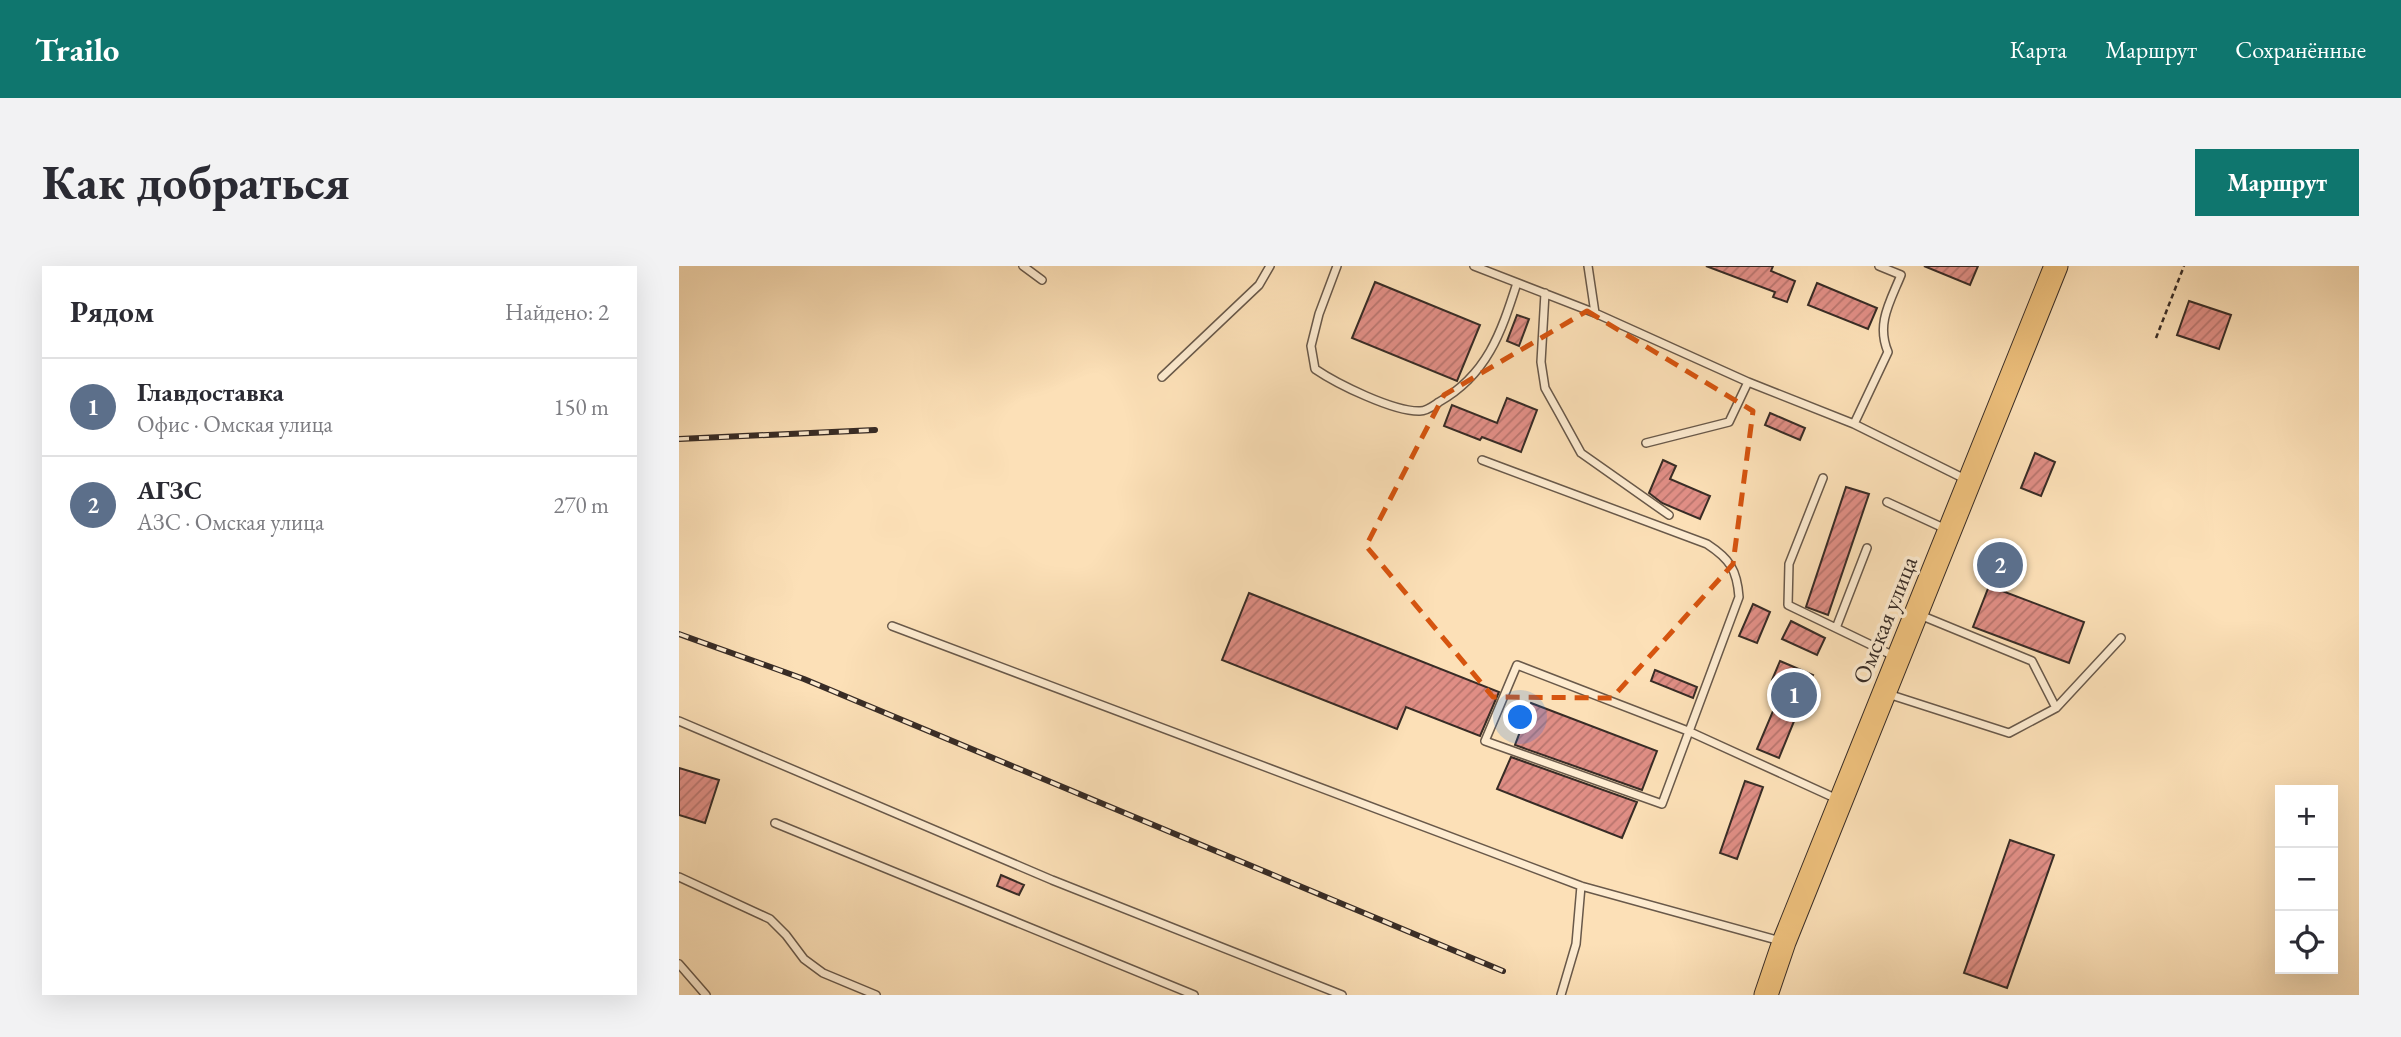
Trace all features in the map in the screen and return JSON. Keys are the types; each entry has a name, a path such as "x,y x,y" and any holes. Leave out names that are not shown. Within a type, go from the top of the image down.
{"main road":[{"name":"Омская улица","path":"1766,995 1840,801 2056,266"}],"lane":[{"path":"1023,266 1042,280"},
{"path":"1162,377 1259,285 1270,266"},
{"path":"1337,266 1319,314 1311,346 1315,369 1401,410 1423,412 1469,382 1487,360 1517,283"},
{"path":"1474,266 1595,313 1748,382 1854,424 1968,481"},
{"path":"1588,266 1595,313"},
{"path":"1854,424 1888,352 1882,339 1882,328 1901,275 1879,266"},
{"path":"1545,293 1541,362 1545,388 1554,405 1581,453 1669,515"},
{"path":"1646,443 1730,422 1748,382"},
{"path":"1482,460 1707,544 1722,553 1730,563 1738,578 1739,597 1688,730 1662,804 1485,741 1517,665 1688,730 1840,801"},
{"path":"1823,478 1789,564 1788,606 1898,657"},
{"path":"1887,502 1948,531"},
{"path":"1836,628 1867,548"},
{"path":"1916,613 2032,661 2056,708"},
{"path":"892,626 1581,886 1784,942"},
{"path":"1884,692 2009,733 2056,708 2120,638"},
{"path":"679,721 1052,880 1342,995"},
{"path":"775,823 1194,995"},
{"path":"679,877 770,919 804,959 823,973 876,995"},
{"path":"1561,995 1576,944 1581,886"},
{"path":"679,964 706,995"}],"path":[{"path":"2156,338 2184,266"}],"highlighted area":[{"path":"1587,311 1753,411 1733,564 1612,698 1493,697 1366,546 1444,395"}],"building":[{"path":"1706,266 1773,266 1771,271 1795,281 1787,302 1773,297 1775,292"},
{"path":"1924,266 1978,266 1970,285"},
{"path":"1375,282 1480,325 1457,381 1352,338"},
{"path":"1817,283 1877,308 1868,329 1808,305"},
{"path":"2189,301 2231,315 2219,349 2177,335"},
{"path":"1517,315 1529,319 1519,346 1507,341"},
{"path":"1507,398 1537,410 1521,452 1444,426 1452,405 1497,423"},
{"path":"1770,413 1805,428 1800,440 1765,425"},
{"path":"2035,453 2055,462 2041,496 2021,488"},
{"path":"1663,460 1676,466 1670,479 1710,496 1700,519 1662,503 1649,493"},
{"path":"1846,487 1869,494 1828,615 1806,607"},
{"path":"1989,586 2084,622 2069,663 1973,627"},
{"path":"1249,593 1499,692 1480,736 1406,707 1397,729 1222,660"},
{"path":"1753,604 1770,612 1757,643 1739,636"},
{"path":"1791,621 1825,638 1817,655 1782,639"},
{"path":"1780,661 1813,675 1779,758 1757,749 1784,685 1772,680"},
{"path":"1655,670 1697,687 1693,698 1651,681"},
{"path":"1531,703 1657,751 1642,790 1515,745"},
{"path":"1511,757 1637,802 1622,838 1497,789"},
{"path":"679,768 719,780 705,823 679,815"},
{"path":"1745,781 1763,787 1737,859 1720,853"},
{"path":"2010,840 2054,855 2007,988 1964,973"},
{"path":"1001,875 1024,885 1019,895 997,886"}],"railway":[{"path":"679,439 875,430"},
{"path":"679,634 804,679 1503,971"}],"place":[{"name":"АГЗС","path":"2000,565"},
{"name":"Главдоставка","path":"1794,695"}]}
